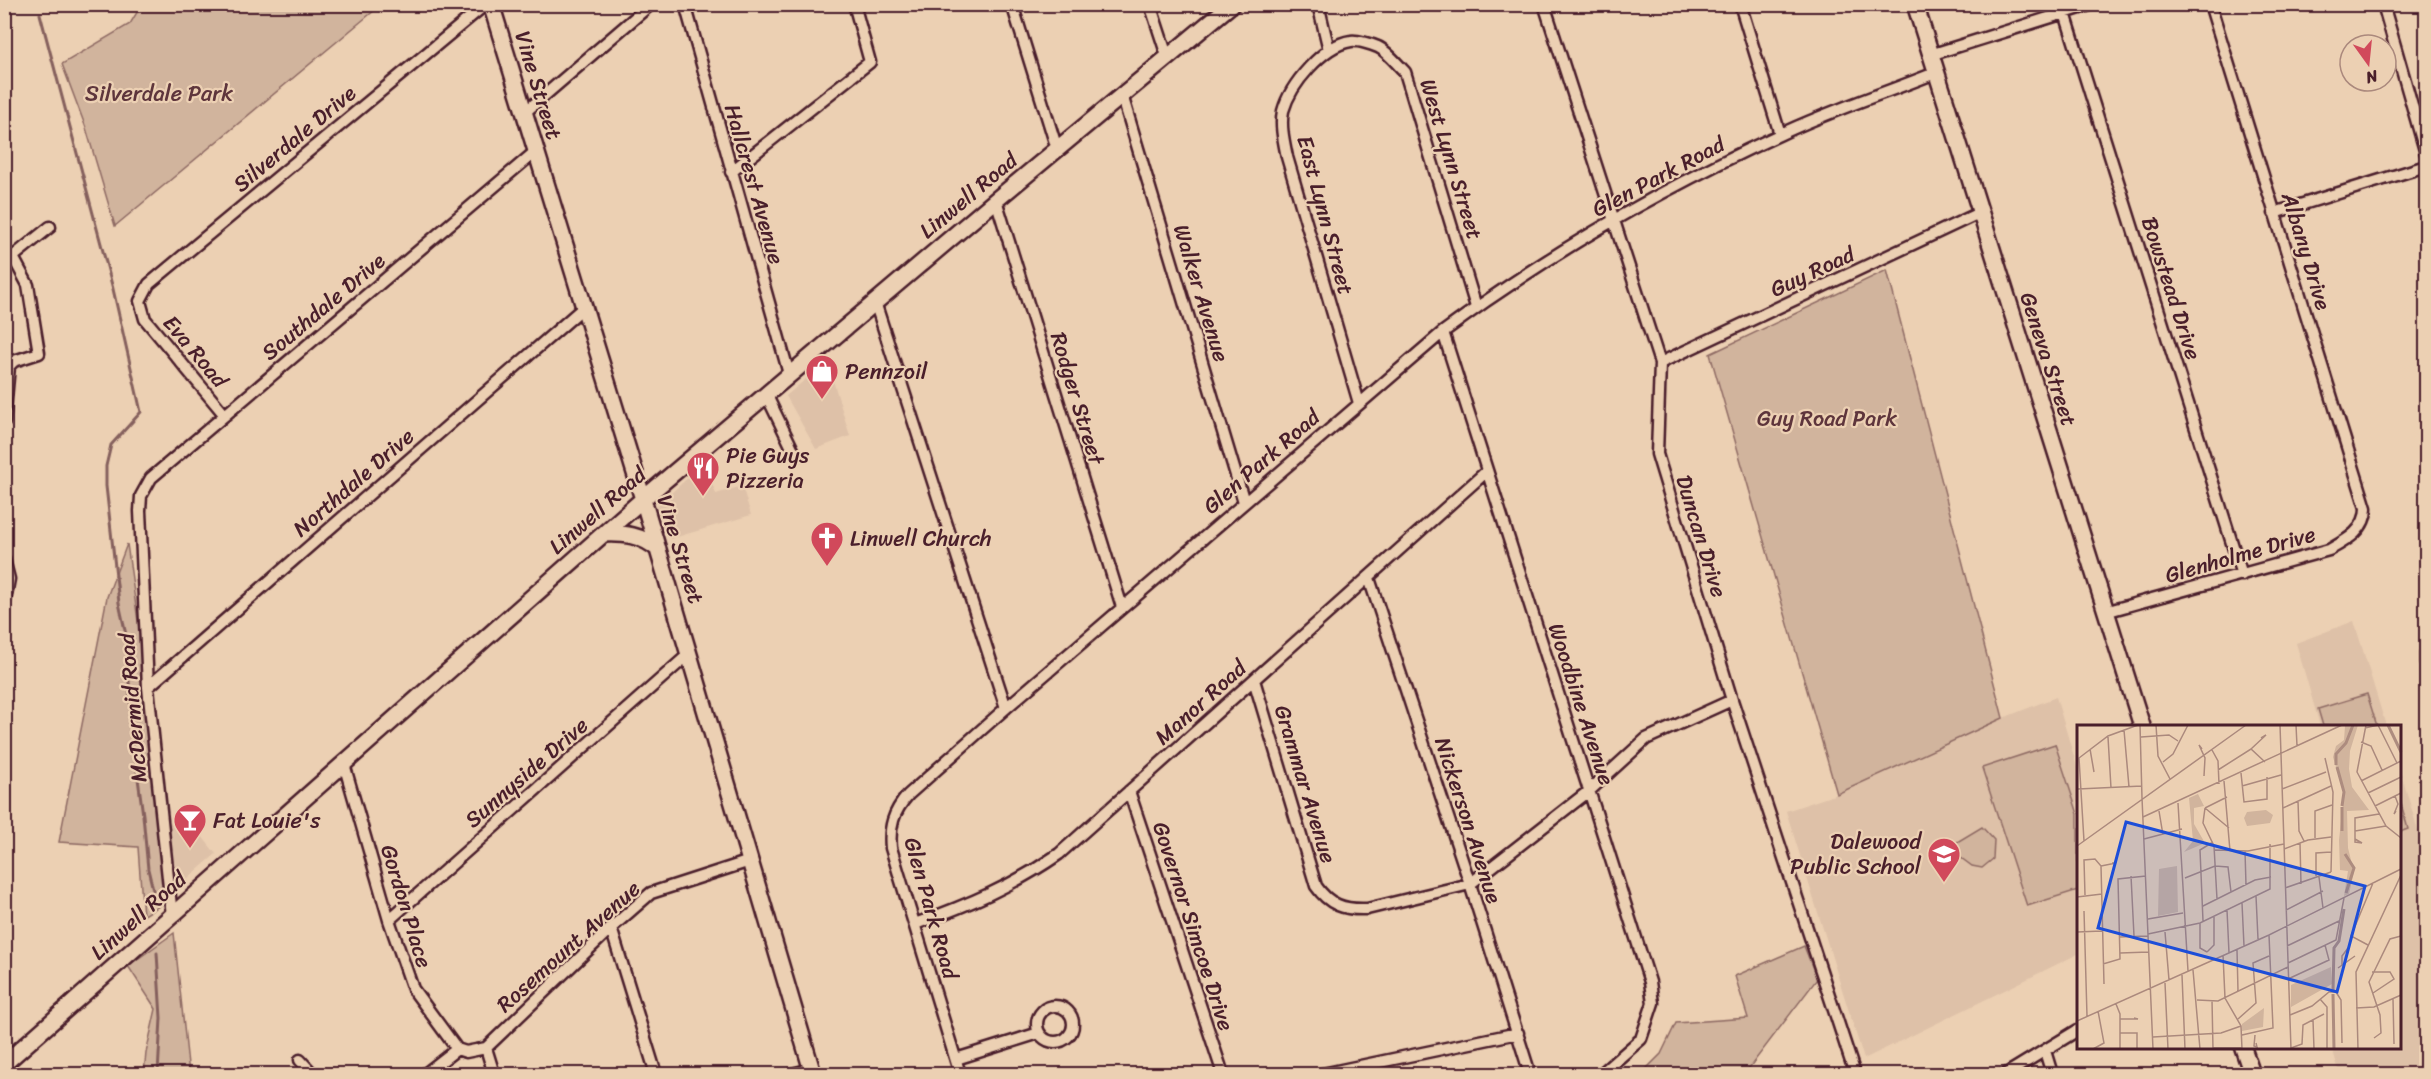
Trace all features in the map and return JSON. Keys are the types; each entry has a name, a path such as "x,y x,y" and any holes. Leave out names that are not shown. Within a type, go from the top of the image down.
{"main road":[{"name":"Vine Street","path":"488,4 536,151 643,499 812,1072"},
{"name":"Linwell Road","path":"4,1064 643,499 1232,4"},
{"name":"Geneva Street","path":"1915,4 2142,725"},
{"path":"603,534 625,533 640,537 658,549"},
{"path":"2244,1049 2252,1074"}],"street":[{"name":"Silverdale Drive","path":"143,310 140,301 149,284 488,4"},
{"path":"524,113 651,4"},
{"name":"Hallcrest Avenue","path":"685,4 789,374"},
{"path":"731,172 870,62 854,4"},
{"path":"1012,4 1057,149"},
{"path":"1150,4 1168,60"},
{"path":"1318,4 1329,50"},
{"name":"Duncan Drive","path":"1544,4 1660,363 1656,454 1732,700 1855,1074"},
{"path":"1740,4 1780,134"},
{"path":"1930,55 2093,4"},
{"name":"Albany Drive","path":"2210,4 2366,509"},
{"path":"2383,4 2427,154"},
{"name":"Bowstead Drive","path":"2065,13 2242,575"},
{"name":"West Lynn Street","path":"1329,50 1352,41 1380,47 1405,72 1476,307"},
{"name":"East Lynn Street","path":"1329,50 1306,70 1288,96 1283,114 1283,133 1287,157 1359,403"},
{"name":"Glen Park Road","path":"960,1074 891,848 890,830 898,807 1006,708 1122,607 1359,403 1476,307 1614,219 1780,134 1935,73"},
{"name":"Walker Avenue","path":"1122,95 1244,502"},
{"name":"Southdale Drive","path":"141,496 151,478 224,414 536,151"},
{"path":"2274,213 2427,166"},
{"name":"Rodger Street","path":"996,200 1122,607"},
{"name":"Guy Road","path":"1660,363 1979,213"},
{"path":"4,422 9,366 14,361 39,353 28,285 9,260 50,227"},
{"path":"875,302 1006,708"},
{"name":"Northdale Drive","path":"148,687 584,307"},
{"name":"Eva Road","path":"143,310 145,319 224,414"},
{"name":"Woodbine Avenue","path":"1443,332 1650,982 1653,1003 1641,1039 1601,1074"},
{"path":"766,394 796,456"},
{"name":"Manor Road","path":"915,924 972,903 1037,869 1059,854 1487,471"},
{"name":"McDermid Road","path":"141,496 148,687 171,916"},
{"name":"Glenholme Drive","path":"2105,612 2329,550 2351,538 2366,520 2366,509"},
{"path":"4,560 9,579 4,606"},
{"name":"Nickerson Avenue","path":"1369,578 1530,1074"},
{"path":"2427,652 2427,664"},
{"name":"Sunnyside Drive","path":"389,920 689,654"},
{"name":"Grammar Avenue","path":"1254,680 1317,886 1325,898 1350,910 1367,909 1470,884"},
{"path":"1470,884 1589,790 1646,739 1732,700"},
{"name":"Gordon Place","path":"344,764 389,920 412,989 457,1049"},
{"name":"Governor Simcoe Drive","path":"1129,790 1222,1074"},
{"name":"Rosemount Avenue","path":"486,1048 610,928 651,893 750,861"},
{"path":"610,928 656,1074"},
{"path":"2006,1074 2077,1031"},
{"path":"956,1059 1039,1032"},
{"path":"1322,1074 1375,1069 1518,1033"},
{"path":"425,1074 457,1049 466,1052 486,1048 494,1074"},
{"path":"2045,1051 2052,1074"},
{"path":"300,1060 313,1074"},
{"path":"792,1074 812,1072"}],"shaded area":[{"path":"827,361 850,436 816,449 786,396"},
{"path":"704,463 716,494 742,486 751,515 670,539 657,506"},
{"path":"2354,621 2386,725 2320,725 2296,643"},
{"name":"Dalewood Public School","path":"2056,697 2077,767 2077,954 1864,1059 1786,811 1837,794 2003,718"},
{"path":"2401,773 2426,858 2426,1074 2340,1074 2332,1049 2401,1049"},
{"path":"187,817 216,854 181,884 173,874 167,825"}],"green space":[{"name":"Silverdale Park","path":"142,4 381,5 115,226 86,128 62,64 130,24"},
{"name":"Guy Road Park","path":"1887,270 2003,718 1837,794 1710,354"},
{"path":"127,544 167,825 167,901 143,916 138,847 59,842 107,597"},
{"path":"2367,694 2377,725 2323,725 2318,709"},
{"path":"2055,744 2077,811 2077,890 2027,906 1982,768"},
{"path":"2401,804 2408,829 2401,832"},
{"path":"1982,827 1994,840 1993,859 1982,868 1972,866 1957,855 1943,857 1947,848"},
{"path":"174,933 189,1074 144,1074 146,1053 156,1009 128,966"},
{"path":"1804,946 1817,979 1749,1068 1752,1074 1641,1074 1661,1054 1676,1023 1748,1018 1735,976"}],"waterway":[{"path":"40,14 113,289 141,412 111,445 106,466 106,486 119,603 126,635 133,742 148,869 153,890"},
{"path":"157,953 161,1018 158,1074"}],"place":[{"name":"Pennzoil","path":"822,400"},
{"name":"Pie Guys Pizzeria","path":"703,497"},
{"name":"Linwell Church","path":"827,567"},
{"name":"Fat Louie's","path":"190,849"},
{"name":"Dalewood Public School","path":"1944,883"}]}
